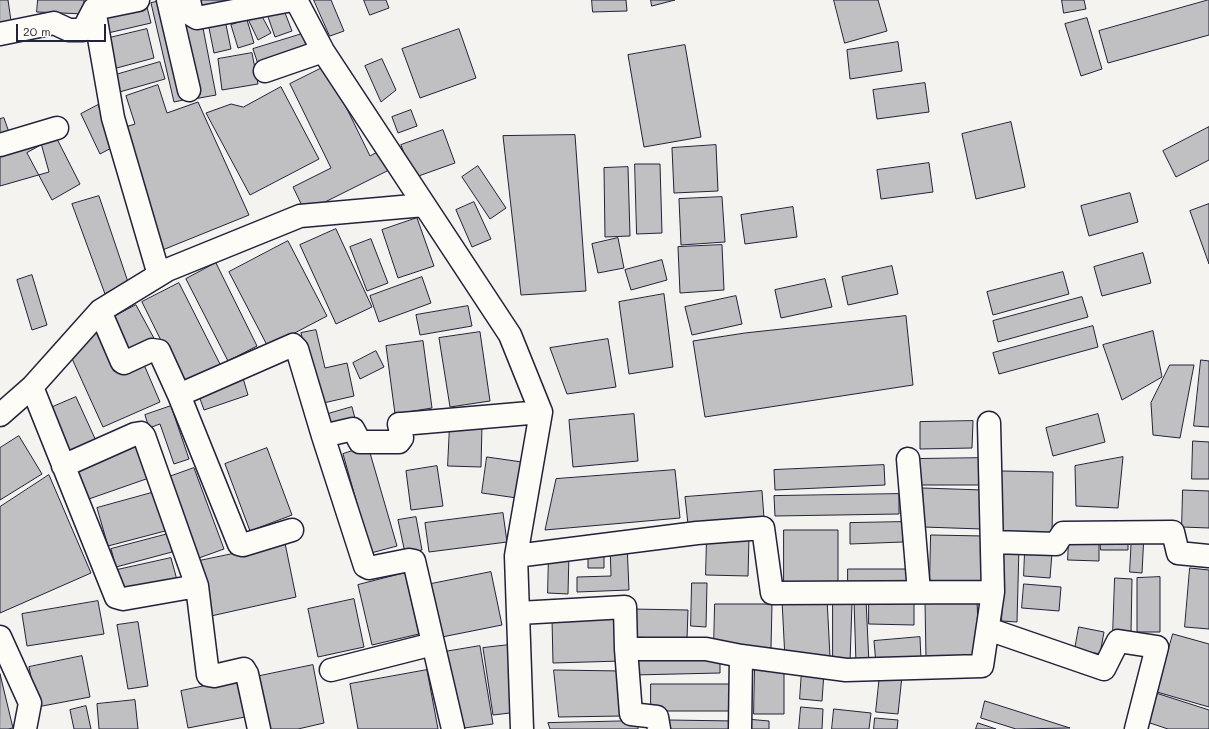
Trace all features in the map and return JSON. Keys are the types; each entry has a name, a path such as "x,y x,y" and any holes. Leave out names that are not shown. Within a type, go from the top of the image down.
{"street":[{"path":"94,8 138,0"},
{"path":"168,0 189,90"},
{"path":"189,0 192,15 197,18 292,0"},
{"path":"296,0 323,51 510,335 541,412 516,556 522,729"},
{"path":"0,34 54,23 69,30 83,30 94,8"},
{"path":"94,8 113,118 159,275"},
{"path":"265,71 323,51"},
{"path":"0,145 57,128"},
{"path":"0,415 32,387 100,311 167,270 300,216 424,205"},
{"path":"100,311 122,362 124,363 152,350 159,351 179,395 238,544 243,545 292,530"},
{"path":"179,395 293,345 297,350 364,563 369,568 408,560 414,561 453,729"},
{"path":"32,387 116,597 123,599 197,586"},
{"path":"323,436 354,429 360,442 399,442 402,438 398,427 399,424 541,412"},
{"path":"626,649 706,649 741,656 846,670 982,666 993,592 989,422"},
{"path":"63,466 135,434 141,433 144,436 197,586 208,675 214,676 244,669 247,674 259,729"},
{"path":"908,459 919,592"},
{"path":"516,556 697,533 763,528 772,593 993,592"},
{"path":"993,542 1056,544 1063,534 1173,532 1178,553 1209,556"},
{"path":"519,613 625,607 626,649 632,714 657,717 660,729"},
{"path":"988,629 1104,669 1118,641 1157,647 1136,729"},
{"path":"0,637 30,703 25,729"},
{"path":"331,670 433,644"},
{"path":"740,729 741,656"}],"building":[{"path":"0,0 8,0 12,28 0,30"},
{"path":"38,0 84,0 84,14 37,12"},
{"path":"165,0 188,99 174,102 151,3"},
{"path":"197,0 241,0 200,11"},
{"path":"314,0 331,0 344,31 330,36"},
{"path":"364,0 386,0 389,8 370,15"},
{"path":"592,0 626,0 627,11 593,12"},
{"path":"651,0 675,0 652,6"},
{"path":"834,0 878,0 887,31 845,43"},
{"path":"1062,0 1084,0 1086,9 1064,13"},
{"path":"1209,0 1209,35 1108,63 1099,31"},
{"path":"146,3 151,23 108,33 104,13"},
{"path":"282,5 292,31 275,37 266,11"},
{"path":"258,9 271,33 258,40 246,15"},
{"path":"1087,18 1102,69 1081,76 1065,24"},
{"path":"225,20 231,49 214,53 208,23"},
{"path":"247,20 254,43 238,48 231,25"},
{"path":"202,23 216,95 194,99 181,26"},
{"path":"147,29 154,58 113,69 105,39"},
{"path":"459,29 476,78 420,98 402,49"},
{"path":"302,34 307,48 258,64 253,49"},
{"path":"898,42 902,71 850,79 847,50"},
{"path":"685,45 701,137 644,147 628,55"},
{"path":"252,53 258,84 222,90 218,59"},
{"path":"382,59 396,90 381,102 365,66"},
{"path":"160,62 165,79 116,93 112,76"},
{"path":"326,66 370,156 381,150 391,169 305,212 293,187 331,168 290,84"},
{"path":"925,83 929,112 877,119 873,90"},
{"path":"158,85 167,113 198,102 249,215 160,251 119,129 135,124 126,96"},
{"path":"281,87 319,159 250,195 206,113 231,104 243,107"},
{"path":"98,105 117,145 100,154 81,114"},
{"path":"411,110 417,126 398,133 392,117"},
{"path":"4,118 11,138 0,142 0,119"},
{"path":"1011,122 1025,187 976,199 962,134"},
{"path":"1209,127 1209,160 1176,177 1163,151"},
{"path":"443,130 455,163 413,178 401,145"},
{"path":"575,135 586,291 521,295 503,136"},
{"path":"39,136 49,172 0,186 0,146"},
{"path":"56,137 80,184 52,200 27,153"},
{"path":"716,145 718,191 674,193 672,148"},
{"path":"929,163 933,192 881,199 877,170"},
{"path":"635,164 660,164 662,233 637,234"},
{"path":"478,166 506,208 490,219 462,177"},
{"path":"628,167 630,236 605,237 604,168"},
{"path":"1130,193 1138,222 1089,236 1081,206"},
{"path":"99,196 128,282 105,294 72,204"},
{"path":"722,197 725,242 681,245 679,199"},
{"path":"474,202 491,239 472,247 456,210"},
{"path":"1209,204 1209,264 1190,211"},
{"path":"793,207 797,237 745,244 741,215"},
{"path":"417,218 434,266 398,278 382,230"},
{"path":"336,229 372,307 336,324 300,245"},
{"path":"618,238 624,268 598,273 592,244"},
{"path":"371,239 388,283 367,291 350,247"},
{"path":"288,241 327,316 268,347 229,272"},
{"path":"722,245 724,290 680,293 678,247"},
{"path":"1143,253 1151,283 1102,296 1094,267"},
{"path":"662,260 667,280 631,290 625,270"},
{"path":"216,263 257,346 228,361 186,279"},
{"path":"892,266 898,294 848,305 842,277"},
{"path":"1063,272 1069,294 993,315 987,292"},
{"path":"32,275 47,325 32,330 17,280"},
{"path":"422,277 431,303 379,322 370,296"},
{"path":"825,279 832,307 781,318 775,290"},
{"path":"179,283 221,366 183,385 142,302"},
{"path":"664,294 673,367 629,374 619,302"},
{"path":"736,296 742,324 692,335 685,307"},
{"path":"1082,297 1088,317 998,342 993,321"},
{"path":"136,305 156,342 132,356 112,318"},
{"path":"468,306 472,326 420,335 416,315"},
{"path":"906,316 913,385 705,417 693,341 745,333"},
{"path":"97,325 142,360 160,402 103,427 64,341"},
{"path":"1093,326 1098,347 999,374 993,353"},
{"path":"316,330 325,368 347,363 354,396 319,404 301,333"},
{"path":"1153,331 1162,377 1122,400 1103,345"},
{"path":"480,332 490,401 450,407 439,338"},
{"path":"608,339 616,387 567,394 550,348"},
{"path":"423,341 432,408 395,414 386,346"},
{"path":"376,351 384,367 360,379 353,363"},
{"path":"1201,360 1209,361 1209,427 1194,426"},
{"path":"1170,365 1194,365 1180,438 1153,435 1151,403"},
{"path":"243,378 248,395 204,410 198,393"},
{"path":"76,397 97,443 69,456 48,409"},
{"path":"171,406 189,459 174,464 160,424 149,428 145,415"},
{"path":"352,407 356,422 332,429 328,414"},
{"path":"634,414 638,461 573,467 569,420"},
{"path":"1098,414 1105,442 1053,456 1046,428"},
{"path":"973,421 972,448 920,449 920,422"},
{"path":"450,424 482,425 481,467 448,466"},
{"path":"19,436 42,474 0,500 0,448"},
{"path":"1193,441 1209,442 1209,479 1192,479"},
{"path":"137,444 149,478 86,500 74,466"},
{"path":"368,446 397,546 371,553 343,454"},
{"path":"267,448 292,515 250,531 225,464"},
{"path":"487,457 522,462 517,498 482,493"},
{"path":"1123,457 1118,508 1076,506 1075,466"},
{"path":"986,458 986,485 915,485 914,459"},
{"path":"884,465 885,485 775,490 774,470"},
{"path":"437,466 443,506 411,510 406,471"},
{"path":"194,468 224,549 196,559 166,478"},
{"path":"675,470 680,518 545,530 556,479"},
{"path":"1002,471 1053,472 1052,536 1000,535"},
{"path":"49,475 91,573 0,613 0,507"},
{"path":"923,488 983,490 982,529 923,527"},
{"path":"1183,490 1209,491 1209,528 1182,527"},
{"path":"762,491 764,518 688,524 685,497"},
{"path":"155,492 165,531 108,546 97,508"},
{"path":"899,494 899,514 775,516 774,496"},
{"path":"503,513 507,542 429,552 425,523"},
{"path":"416,517 422,550 405,553 398,520"},
{"path":"903,522 903,542 850,544 850,523"},
{"path":"784,530 838,530 838,588 784,588"},
{"path":"1132,533 1144,534 1142,573 1130,572"},
{"path":"168,534 172,552 116,567 111,549"},
{"path":"931,535 984,536 982,583 930,582"},
{"path":"707,536 749,537 748,576 706,575"},
{"path":"1100,537 1128,538 1128,550 1101,550"},
{"path":"1069,540 1099,541 1099,561 1068,560"},
{"path":"285,543 296,597 211,616 199,561"},
{"path":"627,543 629,590 577,592 577,577 611,576 610,544"},
{"path":"1004,546 1019,546 1017,622 1002,621"},
{"path":"604,549 604,568 588,568 588,550"},
{"path":"549,551 569,552 568,594 548,593"},
{"path":"1025,551 1052,553 1050,578 1024,576"},
{"path":"171,558 177,580 122,593 117,570"},
{"path":"1190,568 1209,570 1209,629 1185,627"},
{"path":"848,569 907,569 908,589 848,589"},
{"path":"491,572 502,625 442,637 431,584"},
{"path":"405,573 419,634 372,645 358,585"},
{"path":"1160,577 1160,632 1137,632 1137,578"},
{"path":"1115,578 1132,579 1131,634 1113,634"},
{"path":"692,583 707,583 706,627 691,626"},
{"path":"1024,584 1061,587 1059,611 1022,608"},
{"path":"869,597 914,598 914,625 869,624"},
{"path":"827,598 830,657 785,659 782,600"},
{"path":"354,599 364,647 318,657 308,609"},
{"path":"866,599 869,664 856,664 854,600"},
{"path":"977,599 979,658 926,659 925,601"},
{"path":"98,601 104,634 27,646 22,614"},
{"path":"833,603 852,603 850,663 833,663"},
{"path":"715,604 772,604 771,648 714,647"},
{"path":"631,609 688,610 687,639 631,637"},
{"path":"620,617 621,661 553,663 552,619"},
{"path":"138,622 148,686 128,689 117,625"},
{"path":"1079,627 1104,632 1100,654 1075,649"},
{"path":"1173,634 1209,644 1209,707 1157,692"},
{"path":"920,637 921,660 876,664 874,641"},
{"path":"509,645 518,712 493,715 483,648"},
{"path":"480,646 493,724 457,729 444,652"},
{"path":"720,655 720,673 633,675 633,657"},
{"path":"82,656 90,697 37,707 29,667"},
{"path":"755,664 784,665 784,714 754,714"},
{"path":"313,665 324,723 298,729 266,729 255,677"},
{"path":"427,670 438,729 358,729 350,684"},
{"path":"554,670 622,671 623,716 559,717"},
{"path":"802,670 824,672 822,701 800,699"},
{"path":"0,674 13,728 8,729 0,729"},
{"path":"880,674 902,676 898,714 876,712"},
{"path":"238,679 245,717 188,728 181,691"},
{"path":"651,684 736,684 736,711 651,711"},
{"path":"1156,693 1209,710 1209,729 1168,729 1147,722"},
{"path":"135,700 138,729 99,729 97,704"},
{"path":"985,701 1070,728 1016,729 981,718"},
{"path":"86,706 91,729 74,729 70,710"},
{"path":"801,707 823,709 822,729 799,729"},
{"path":"834,709 871,713 869,729 832,729"},
{"path":"875,718 898,720 897,729 874,729"},
{"path":"746,719 769,721 769,729 745,729"},
{"path":"668,720 735,721 735,729 668,729"},
{"path":"638,721 638,729 550,729 548,723"},
{"path":"978,723 996,729 976,729"}]}
